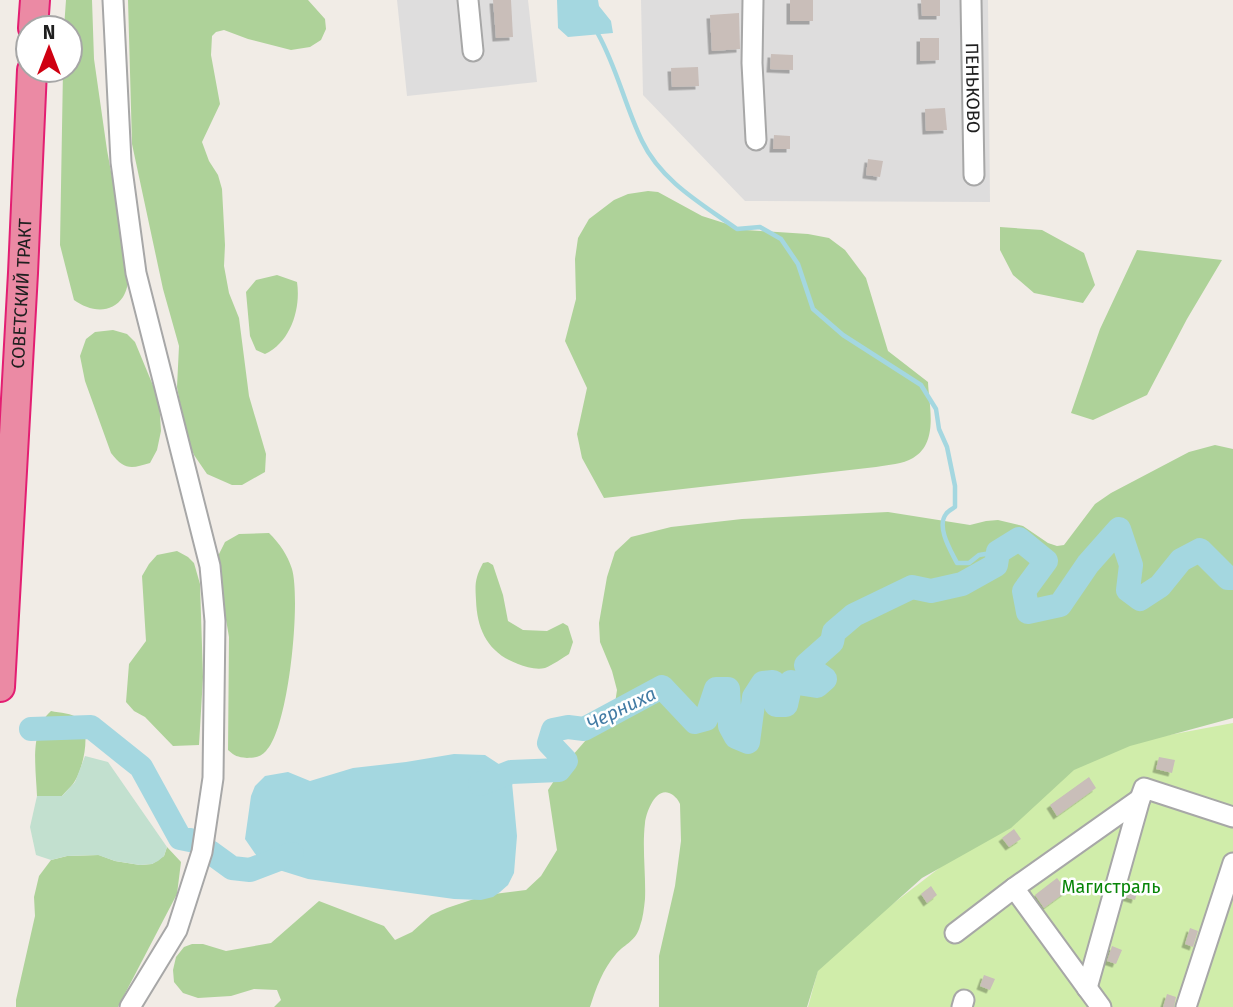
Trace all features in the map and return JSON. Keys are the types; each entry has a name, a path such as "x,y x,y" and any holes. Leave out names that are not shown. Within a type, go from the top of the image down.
{"highway":[{"name":"СОВЕТСКИЙ ТРАКТ","path":"0,687 31,84"}],"street":[{"path":"113,0 121,162 136,273 210,566 215,621 213,778 202,852 177,930 130,1007"},
{"path":"468,0 473,51"},
{"path":"753,0 752,63 756,140"},
{"name":"ПЕНЬКОВО","path":"971,0 974,175"},
{"path":"1087,988 1144,788 1233,817"},
{"path":"955,933 1140,799"},
{"path":"1186,1007 1233,863"},
{"path":"1014,888 1101,1007"}],"shaded area":[{"path":"397,0 528,0 537,82 407,96"},
{"path":"641,0 988,0 990,202 745,201 643,95"}],"green space":[{"path":"66,0 92,0 94,59 107,150 130,275 123,297 106,309 93,309 74,300 60,245 63,84 84,84 84,14 65,14"},
{"path":"128,0 308,0 325,19 326,29 321,40 310,47 291,50 224,30 212,36 211,55 220,104 202,142 222,189 224,266 229,293 239,318 249,396 266,454 265,472 242,485 232,485 207,474 194,455 186,435 177,387 179,346 163,289 132,144"},
{"path":"658,192 702,216 746,230 829,238 845,250 866,278 888,351 928,382 931,423 921,451 905,462 876,467 604,498 582,458 577,434 587,388 565,341 576,299 575,259 578,238 589,219 614,200 628,194"},
{"path":"1000,227 1042,230 1084,253 1095,285 1083,303 1034,293 1013,275 1000,250"},
{"path":"1137,250 1222,260 1147,395 1093,420 1071,413 1100,329"},
{"path":"277,275 297,282 297,303 288,333 274,349 265,354 256,350 250,336 246,292 256,280"},
{"path":"113,330 127,334 135,342 159,400 161,431 157,450 150,463 138,466 128,467 111,453 85,381 80,356 86,339 95,332"},
{"path":"1215,445 1233,449 1233,718 1130,746 1074,770 1011,828 922,878 818,971 807,1007 659,1007 659,956 675,886 681,841 680,804 673,795 664,792 652,802 646,819 645,899 640,926 633,939 607,966 590,1007 274,1007 281,1000 277,990 254,989 231,996 198,998 183,993 174,982 176,957 184,947 203,944 226,951 271,943 319,901 384,926 395,940 412,932 431,915 486,895 526,890 541,876 557,850 548,790 565,764 586,740 608,723 614,710 617,690 600,642 599,623 607,577 615,552 631,537 671,527 742,519 888,512 970,525 998,520 1023,526 1048,543 1064,545 1095,504 1111,493 1189,452"},
{"path":"269,533 283,550 292,569 294,635 287,692 274,738 262,755 247,758 236,756 228,750 229,637 217,567 225,542 239,534"},
{"path":"177,551 194,563 200,584 203,677 199,745 173,746 126,702 129,664 146,641 142,576 157,555"},
{"path":"483,563 493,565 508,621 523,630 547,631 563,623 568,626 573,642 569,654 545,668 535,668 508,659 492,647 482,631 476,594 478,573"},
{"path":"51,711 79,719 85,732 85,751 77,778 62,796 37,796 35,750 39,729"},
{"name":"Магистраль","path":"1233,723 1233,1007 808,1007 821,959 1094,749"},
{"path":"85,756 108,762 167,847 164,856 158,861 140,865 98,855 67,856 51,860 36,855 30,827 37,796 62,796 75,782"},
{"path":"167,847 181,862 177,894 118,1007 16,1007 35,916 34,897 39,876 51,860 67,856 99,855 115,861 152,864 164,856"}],"water":[{"path":"557,0 598,0 599,6 611,21 613,33 568,37 558,28"},
{"path":"454,754 485,755 511,772 517,836 514,873 508,885 493,897 481,900 454,899 308,879 263,865 245,839 251,796 255,786 265,776 288,772 310,781 353,768"}],"building":[{"path":"493,0 511,0 513,37 496,38"},
{"path":"790,0 813,0 813,21 790,21"},
{"path":"921,0 940,0 940,16 922,16"},
{"path":"739,13 740,49 712,51 710,15"},
{"path":"920,38 939,38 939,60 920,61"},
{"path":"771,54 793,55 793,70 770,69"},
{"path":"698,67 699,86 672,87 671,68"},
{"path":"945,108 947,130 926,131 925,109"},
{"path":"774,135 790,136 790,149 773,149"},
{"path":"868,159 883,161 880,177 866,175"},
{"path":"1159,757 1175,760 1172,773 1156,769"},
{"path":"1089,777 1096,788 1057,816 1050,805"},
{"path":"1014,829 1021,839 1009,847 1002,838"},
{"path":"1057,878 1067,891 1044,908 1035,895"},
{"path":"1128,885 1138,889 1135,900 1125,897"},
{"path":"931,886 937,895 927,903 921,894"},
{"path":"1190,928 1198,931 1193,947 1185,944"},
{"path":"1112,946 1122,950 1116,964 1107,961"},
{"path":"984,975 995,979 990,990 980,986"},
{"path":"1167,994 1176,997 1174,1007 1163,1007"}],"waterway":[{"path":"598,34 642,141 671,180 737,229 760,227 781,239 798,264 813,309 843,335 921,385 936,409 955,486 955,507 943,519 948,546 957,563 969,563 979,555 998,552"},
{"name":"Черниха","path":"480,784 511,772 559,770 566,761 549,743 553,730 568,727 584,729 662,687 695,722 706,719 716,689 728,689 730,726 736,737 748,742 754,697 763,683 773,682 776,705 786,705 791,682 817,686 825,679 806,665 832,642 834,632 854,615 912,587 931,591 962,584 996,565 998,552 1019,539 1046,561 1024,591 1028,612 1060,605 1088,564 1119,529 1131,565 1128,590 1140,599 1160,586 1181,560 1200,550 1228,578 1233,578"},
{"name":"Черниха","path":"31,729 91,727 141,767 180,838 190,840"},
{"name":"Черниха","path":"210,852 232,868 250,870 292,854"}]}
